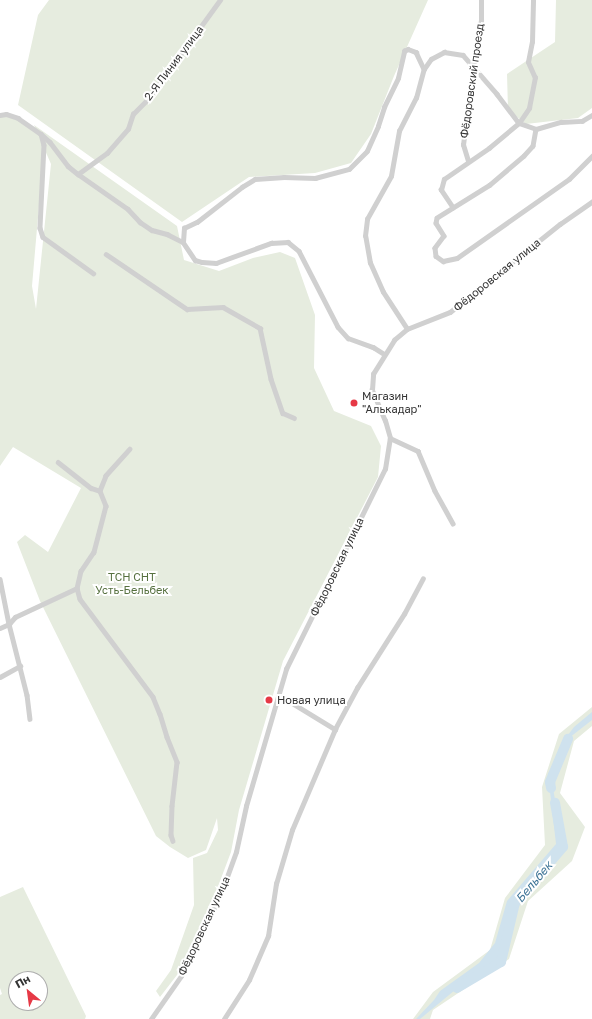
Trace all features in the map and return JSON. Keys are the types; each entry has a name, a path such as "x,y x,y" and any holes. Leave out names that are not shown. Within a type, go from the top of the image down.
{"street":[{"name":"2-Я Линия улица","path":"78,174 107,153 128,130 133,114 149,98 220,0"},
{"name":"Фёдоровский проезд","path":"468,161 463,145 473,67 481,20 481,0"},
{"path":"453,208 441,190 444,178 489,148 519,123 530,108 536,78 528,62 532,42 533,0"},
{"path":"183,242 184,228 197,222 242,187 255,179 284,177 315,178 349,169 367,151 378,126 384,107 398,78 404,51 408,49 416,52 424,69"},
{"path":"407,329 383,292 370,263 365,236 367,219 390,176 400,131 416,98 424,69 431,59 444,52 463,55 497,94 519,123 536,129 561,122 582,121 592,115"},
{"path":"0,115 6,114 18,118 41,134 50,142 68,166 128,209 140,222 152,230 183,242 195,260 216,263 271,243 288,242 299,251 338,328 348,338 373,347 384,354"},
{"path":"536,129 533,146 524,156 490,185 437,218 436,223 444,236 444,240 435,248 436,256 443,261 457,258 569,179 592,156"},
{"path":"41,134 44,145 40,228 43,237 93,273"},
{"name":"Фёдоровская улица","path":"151,1019 181,976 220,896 236,852 246,806 286,670 385,470 390,438 385,421 372,390 373,374 394,340 407,329 450,312 560,224 592,202"},
{"path":"106,254 187,308 223,307 260,328 271,379 283,413 294,418"},
{"path":"390,438 418,451 434,490 453,523"},
{"path":"130,449 106,476 100,491 106,506 94,552 81,570 77,588 80,598 153,697 160,714 177,762 172,806 171,835 173,841"},
{"path":"58,462 91,488 100,491"},
{"path":"0,579 9,624 20,666 30,719"},
{"path":"224,1019 249,980 268,936 276,884 292,830 335,728 357,688 404,614 422,579"},
{"path":"0,628 9,624 15,617 77,588"},
{"path":"0,677 20,666"},
{"path":"279,695 335,728"}],"green space":[{"path":"49,0 428,0 394,76 371,134 351,163 315,173 249,177 182,222 18,105 38,15"},
{"path":"556,0 592,0 592,108 578,118 526,124 508,110 507,74 555,42"},
{"name":"ТСН СНТ Усть-Бельбек","path":"5,115 17,119 37,132 34,125 177,226 184,260 219,271 253,258 280,252 295,258 315,315 314,368 334,411 371,426 381,446 378,477 283,661 239,810 231,852 214,897 177,975 160,997 156,991 171,970 194,905 193,858 207,853 218,830 217,818 206,850 188,858 156,836 40,601 17,542 25,535 48,552 81,488 13,447 0,466 0,116","holes":["44,148 51,164 36,309 32,286"]},
{"path":"592,707 592,726 574,741 560,793 585,827 572,861 528,901 509,959 433,1010 430,1019 413,1019 433,992 490,950 505,898 545,845 542,787 559,734"},
{"path":"23,887 86,1016 85,1019 0,1019 0,995 2,994 0,988 0,897"}],"water":[{"name":"Бельбек","path":"592,712 592,720 569,738 569,745 563,752 553,776 552,782 563,847 515,903 501,962 466,981 420,1019 416,1019 434,1000 440,991 479,963 495,943 507,901 556,844 548,774 565,739 574,727"}],"waterway":[{"name":"Бельбек","path":"551,788 550,782 568,739"},
{"name":"Бельбек","path":"457,988 501,962 515,903 563,847 555,803"}],"place":[{"name":"Магазин \"Алькадар\"","path":"354,403"},
{"name":"Новая улица","path":"269,700"}]}
